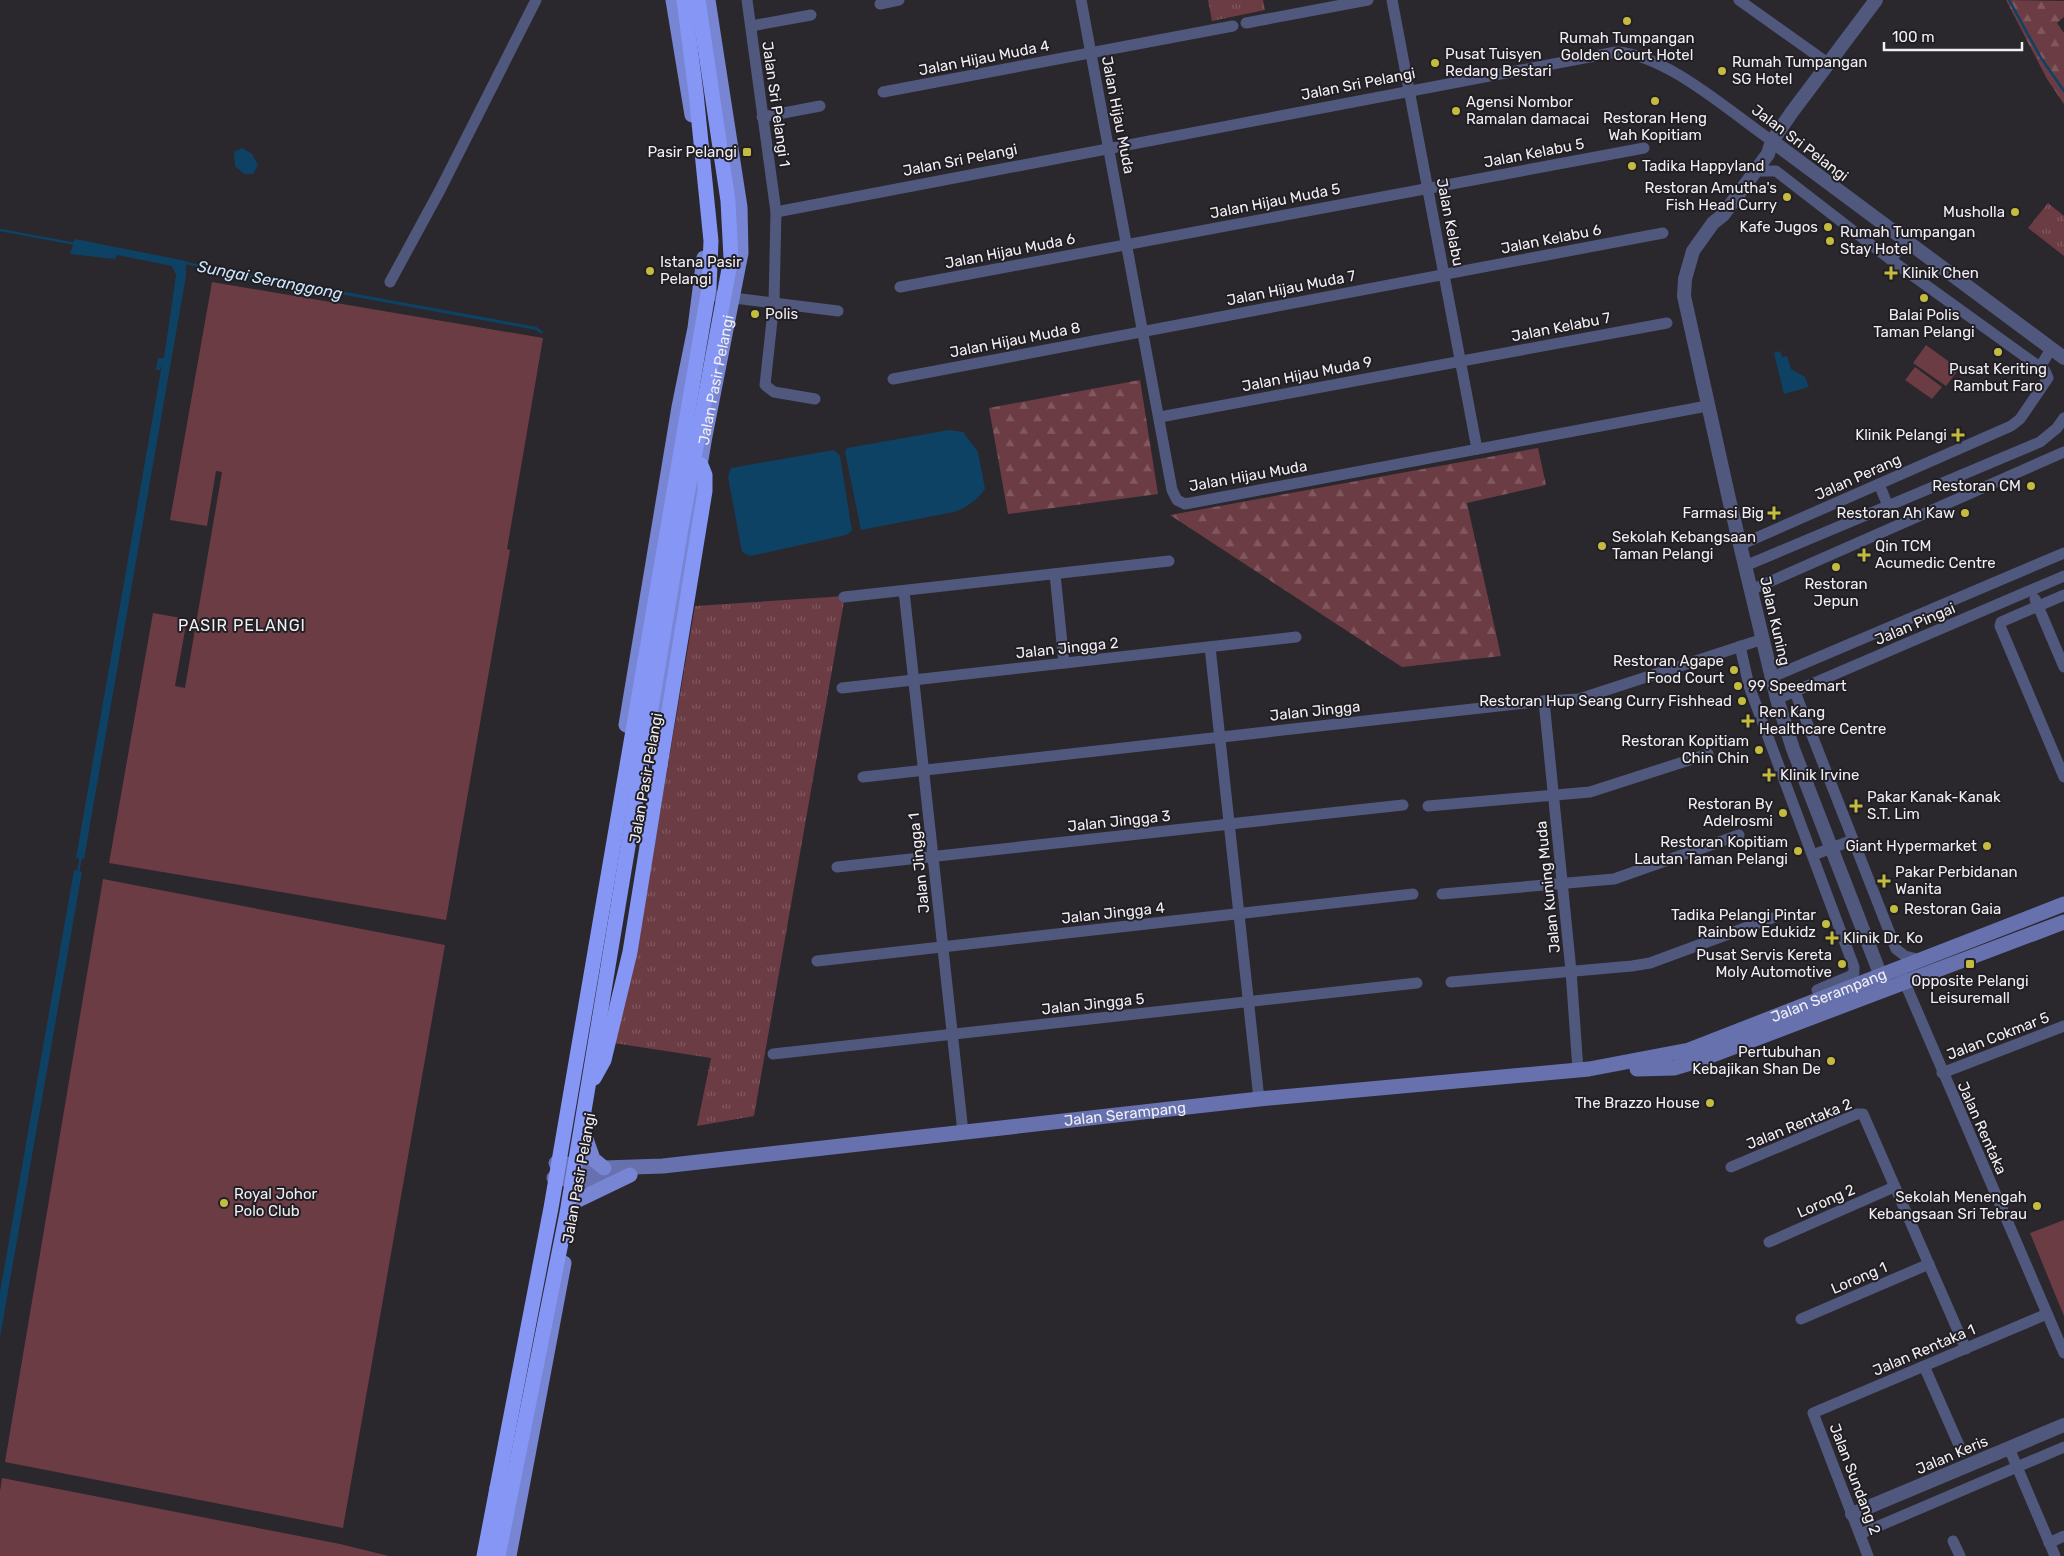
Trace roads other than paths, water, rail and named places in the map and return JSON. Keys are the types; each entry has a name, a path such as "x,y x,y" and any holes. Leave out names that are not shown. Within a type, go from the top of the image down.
{"highway":[{"path":"484,1556 552,1199 709,288 711,241 696,93 684,0"},
{"path":"498,1556 567,1213 681,528 731,258 728,201 698,0"},
{"path":"588,1091 604,1060 630,952 705,491 705,475 701,465"}],"main road":[{"name":"Jalan Pasir Pelangi","path":"478,1556 555,1171 568,1065 704,263 705,222 691,111 673,0"},
{"name":"Jalan Pasir Pelangi","path":"509,1556 576,1201 642,801 701,465 741,253 740,206 708,0"},
{"name":"Jalan Serampang","path":"1584,1070 1689,1050 2064,904"},
{"name":"Jalan Serampang","path":"580,1174 604,1168 663,1166 1259,1099 1584,1070 1674,1068 1747,1043 2064,922"},
{"path":"586,1139 593,1159 604,1168"},
{"name":"Jalan Serampang","path":"555,1171 608,1180 663,1166"},
{"path":"576,1201 630,1175"}],"street":[{"path":"390,282 440,190 536,0"},
{"name":"Jalan Sri Pelangi 1","path":"747,0 776,212 774,302 765,385 774,392 815,399"},
{"path":"880,4 899,0"},
{"name":"Jalan Hijau Muda","path":"1081,0 1160,417 1172,490 1177,500 1185,504 1707,406"},
{"path":"1246,23 1368,0"},
{"name":"Jalan Kelabu","path":"1392,0 1477,449"},
{"path":"1739,0 1828,64"},
{"name":"Jalan Kuning","path":"1713,223 1723,215 1756,171 1768,154 1772,141 1876,0"},
{"path":"751,26 810,15"},
{"name":"Jalan Hijau Muda 4","path":"883,92 1233,26"},
{"name":"Jalan Sri Pelangi","path":"776,212 1616,52 1626,53 1665,66 1772,141 1904,242 2064,358"},
{"path":"762,117 820,106"},
{"name":"Jalan Kuning","path":"1772,141 1760,149 1693,251 1685,278 1688,319 1777,699 1793,749 1887,990"},
{"name":"Jalan Kelabu 5","path":"1429,188 1644,148"},
{"path":"1756,171 1776,171 1891,260 2040,367 2051,349"},
{"name":"Jalan Hijau Muda 5","path":"1127,244 1429,188"},
{"name":"Jalan Kelabu 6","path":"1445,274 1663,233"},
{"path":"1891,260 1904,242"},
{"name":"Jalan Hijau Muda 6","path":"900,288 1127,244"},
{"name":"Jalan Hijau Muda 7","path":"1143,330 1445,274"},
{"path":"700,294 838,311"},
{"name":"Jalan Kelabu 7","path":"1461,361 1667,322"},
{"name":"Jalan Hijau Muda 8","path":"893,380 1143,330"},
{"name":"Jalan Hijau Muda 9","path":"1160,417 1461,361"},
{"name":"Jalan Perang","path":"1740,545 2011,426 2020,418 2047,380 2047,373 2040,367"},
{"path":"1745,566 2040,442 2053,432 2064,418"},
{"path":"1751,590 2064,452"},
{"path":"1879,484 1888,506"},
{"path":"1868,514 1876,536"},
{"path":"1772,677 2064,552"},
{"path":"844,597 1169,561"},
{"path":"2031,566 2038,606 2064,667"},
{"path":"1055,574 1064,663"},
{"name":"Jalan Pingai","path":"1777,699 2064,576"},
{"name":"Jalan Jingga 1","path":"904,591 963,1132"},
{"path":"2064,595 2001,622 2000,626 2064,776"},
{"path":"1911,617 1920,638"},
{"name":"Jalan Jingga 2","path":"842,688 1296,637"},
{"name":"Jalan Jingga","path":"863,776 1544,701 1579,699 1763,639"},
{"path":"1740,646 1749,686 1854,967 1854,973 1850,976 1817,990"},
{"path":"1210,647 1259,1099"},
{"path":"1795,692 1896,949 1905,956 1923,960"},
{"name":"Jalan Kuning Muda","path":"1544,701 1571,971 1584,1070"},
{"path":"1774,756 1793,749"},
{"path":"1428,806 1590,792 1612,787 1708,754"},
{"name":"Jalan Jingga 3","path":"837,868 1403,805"},
{"path":"1442,894 1562,882 1614,879 1739,835"},
{"path":"1813,855 1853,840"},
{"name":"Jalan Jingga 4","path":"817,960 1413,894"},
{"path":"1451,982 1650,963 1772,918"},
{"name":"Jalan Rentaka","path":"1899,969 1942,1073 2064,1353"},
{"name":"Jalan Jingga 5","path":"773,1054 1417,983"},
{"name":"Jalan Cokmar 5","path":"1942,1073 2064,1026"},
{"name":"Jalan Rentaka 2","path":"1731,1167 1857,1114 1863,1114 1966,1348"},
{"name":"Lorong 2","path":"1769,1242 1894,1187"},
{"name":"Lorong 1","path":"1801,1319 1929,1264"},
{"name":"Jalan Rentaka 1","path":"1813,1413 2047,1314"},
{"path":"1924,1366 1962,1452"},
{"name":"Jalan Sundang 2","path":"1813,1413 1868,1556"},
{"name":"Jalan Keris","path":"1852,1514 2064,1425"},
{"path":"1860,1534 2064,1447"},
{"path":"2009,1448 2055,1556"},
{"path":"2049,1543 2064,1536"},
{"path":"1953,1541 1960,1556"}],"water":[{"path":"242,148 252,154 258,165 253,174 244,174 235,166 234,152"},
{"path":"75,239 186,261 186,276 84,859 76,858 162,364 160,370 156,370 158,358 164,358 176,275 172,266 117,255 115,259 70,254"},
{"path":"204,266 537,327 543,332 541,334 536,330 203,269"},
{"path":"1780,351 1782,357 1787,356 1791,369 1805,377 1809,387 1784,394 1774,353"},
{"path":"949,430 963,432 978,452 985,489 982,493 967,506 954,512 861,530 845,452 847,448"},
{"path":"834,450 840,456 852,531 846,535 750,556 742,552 728,477 731,468"},
{"path":"74,870 82,872 0,1337 0,1292"}],"waterway":[{"path":"2009,0 2041,58 2064,91"},
{"name":"Sungai Seranggong","path":"0,230 76,244"},
{"name":"Sungai Seranggong","path":"185,263 206,267"},
{"path":"78,873 81,856"}],"place":[{"name":"Rumah Tumpangan Golden Court Hotel","path":"1627,21"},
{"name":"Pusat Tuisyen Redang Bestari","path":"1435,63"},
{"name":"Rumah Tumpangan SG Hotel","path":"1722,71"},
{"name":"Restoran Heng Wah Kopitiam","path":"1655,101"},
{"name":"Agensi Nombor Ramalan damacai","path":"1456,111"},
{"name":"Pasir Pelangi","path":"747,152"},
{"name":"Tadika Happyland","path":"1632,166"},
{"name":"Restoran Amutha's Fish Head Curry","path":"1787,197"},
{"name":"Musholla","path":"2015,212"},
{"name":"Kafe Jugos","path":"1828,227"},
{"name":"Rumah Tumpangan Stay Hotel","path":"1830,241"},
{"name":"Istana Pasir Pelangi","path":"650,271"},
{"name":"Klinik Chen","path":"1891,273"},
{"name":"Balai Polis Taman Pelangi","path":"1924,298"},
{"name":"Polis","path":"755,314"},
{"name":"Pusat Keriting Rambut Faro","path":"1998,352"},
{"name":"Klinik Pelangi","path":"1958,435"},
{"name":"Restoran CM","path":"2031,486"},
{"name":"Farmasi Big","path":"1774,513"},
{"name":"Restoran Ah Kaw","path":"1965,513"},
{"name":"Sekolah Kebangsaan Taman Pelangi","path":"1602,546"},
{"name":"Qin TCM Acumedic Centre","path":"1864,555"},
{"name":"Restoran Jepun","path":"1836,567"},
{"name":"Restoran Agape Food Court","path":"1734,670"},
{"name":"99 Speedmart","path":"1738,686"},
{"name":"Restoran Hup Seang Curry Fishhead","path":"1742,701"},
{"name":"Ren Kang Healthcare Centre","path":"1748,721"},
{"name":"Restoran Kopitiam Chin Chin","path":"1759,750"},
{"name":"Klinik Irvine","path":"1769,775"},
{"name":"Pakar Kanak-Kanak S.T. Lim","path":"1856,806"},
{"name":"Restoran By Adelrosmi","path":"1783,813"},
{"name":"Giant Hypermarket","path":"1987,846"},
{"name":"Restoran Kopitiam Lautan Taman Pelangi","path":"1798,851"},
{"name":"Pakar Perbidanan Wanita","path":"1884,881"},
{"name":"Restoran Gaia","path":"1894,909"},
{"name":"Tadika Pelangi Pintar Rainbow Edukidz","path":"1826,924"},
{"name":"Klinik Dr. Ko","path":"1832,938"},
{"name":"Pusat Servis Kereta Moly Automotive","path":"1842,964"},
{"name":"Opposite Pelangi Leisuremall","path":"1970,964"},
{"name":"Pertubuhan Kebajikan Shan De","path":"1831,1061"},
{"name":"The Brazzo House","path":"1710,1103"},
{"name":"Royal Johor Polo Club","path":"224,1203"},
{"name":"Sekolah Menengah Kebangsaan Sri Tebrau","path":"2037,1206"}],"district":[{"name":"PASIR PELANGI","path":"242,625"}]}
